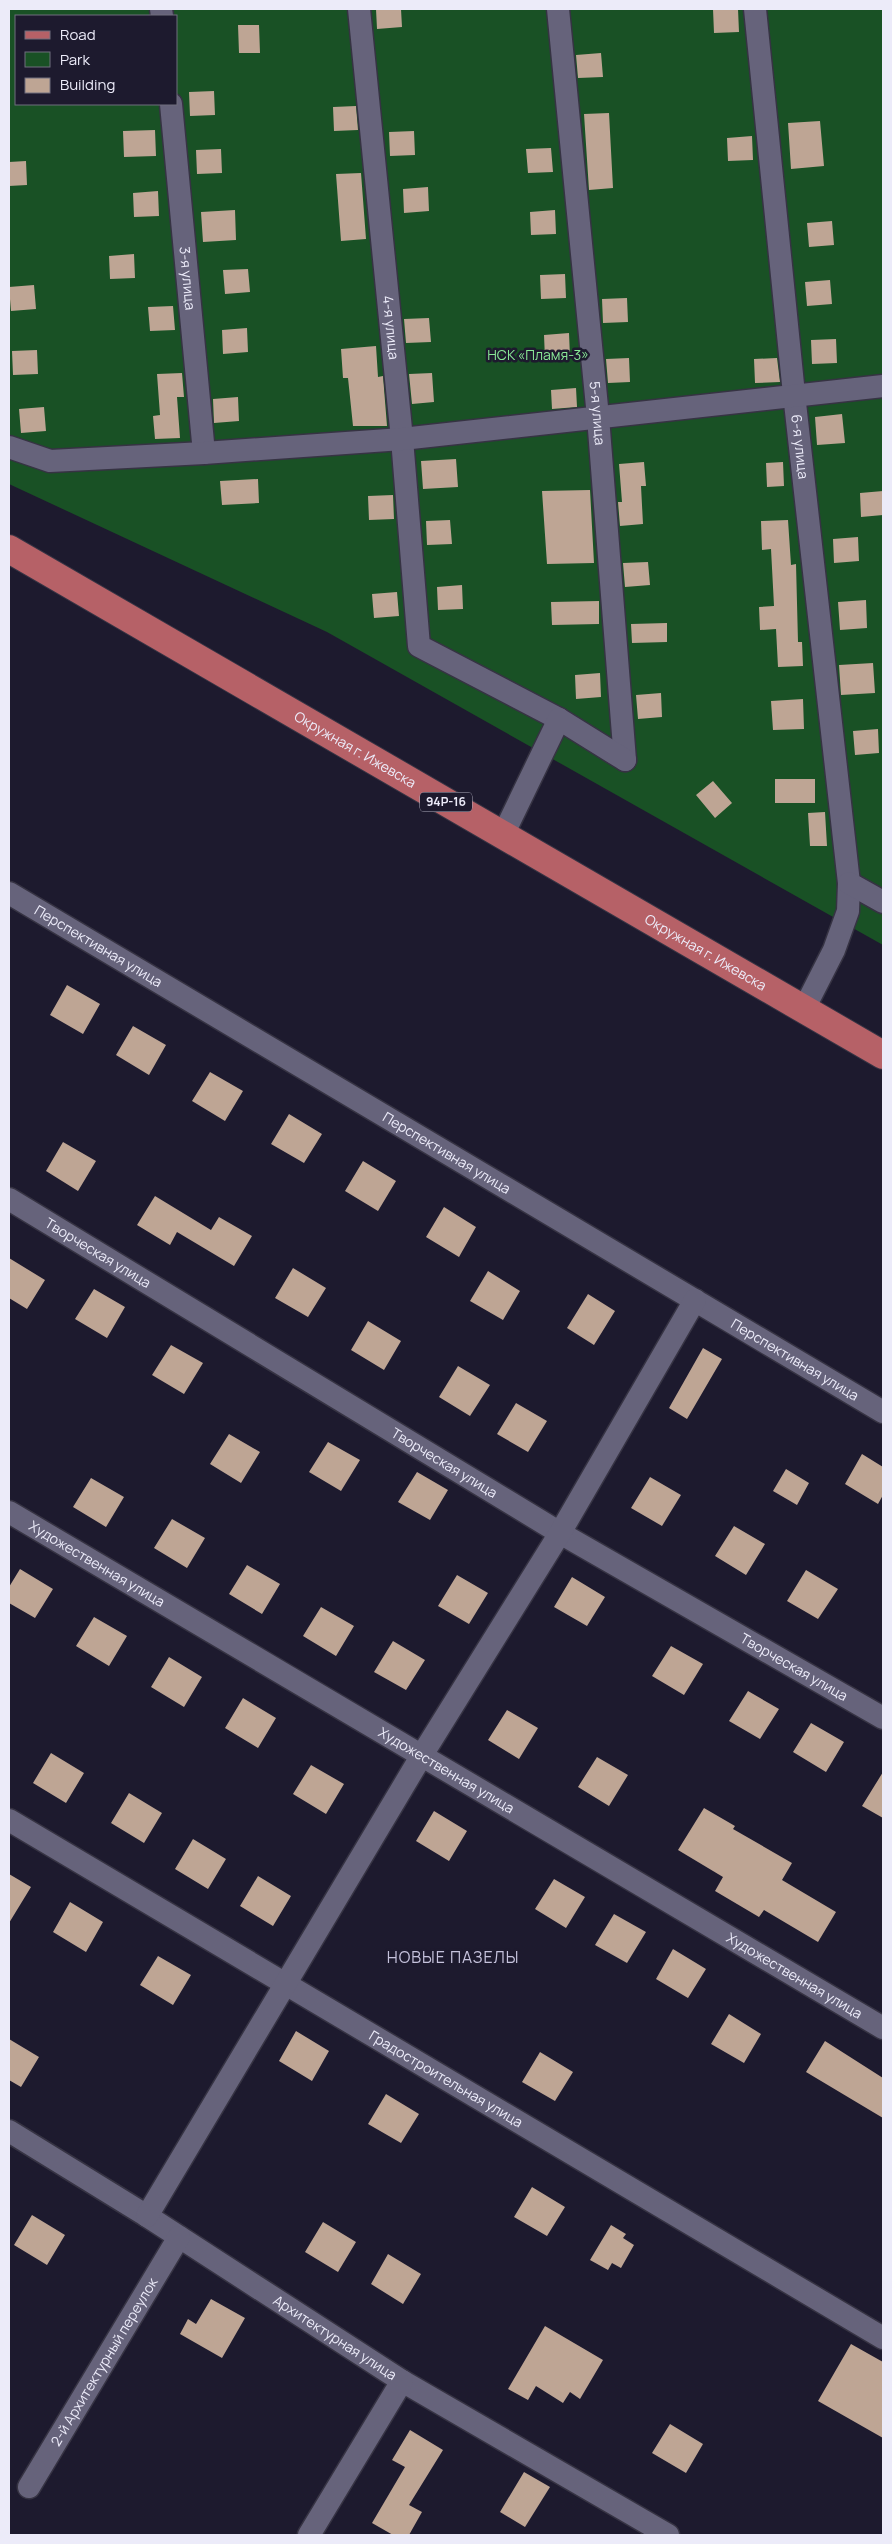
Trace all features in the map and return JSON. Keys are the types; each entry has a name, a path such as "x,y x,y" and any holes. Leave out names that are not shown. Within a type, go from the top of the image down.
{"main road":[{"name":"Окружная г. Ижевска","path":"9,549 883,1055"}],"street":[{"name":"4-я улица","path":"359,9 402,439 419,646 559,718"},
{"name":"5-я улица","path":"558,9 598,417 625,760 559,718"},
{"name":"6-я улица","path":"755,9 794,394 849,883 848,911 834,950 804,1009"},
{"name":"3-я улица","path":"170,105 204,454"},
{"path":"9,447 50,461 204,454 402,439 794,394 883,386"},
{"path":"503,834 559,718"},
{"path":"849,883 883,902"},
{"name":"Перспективная улица","path":"9,893 883,1412"},
{"name":"Творческая улица","path":"9,1199 560,1533 883,1718"},
{"path":"147,2216 422,1755 560,1533 695,1300"},
{"name":"Художественная улица","path":"9,1512 883,2028"},
{"name":"Градостроительная улица","path":"9,1820 883,2338"},
{"name":"Архитектурная улица","path":"9,2132 147,2216 402,2382 643,2529 668,2535"},
{"name":"2-й Архитектурный переулок","path":"29,2487 179,2237"},
{"path":"309,2535 402,2382"}],"green space":[{"name":"НСК «Пламя-3»","path":"9,9 883,9 883,945 327,632 9,484"}],"building":[{"path":"376,9 401,9 402,27 377,29"},
{"path":"713,9 738,9 739,32 714,33"},
{"path":"238,25 259,25 260,53 239,53"},
{"path":"601,53 603,77 578,78 576,55"},
{"path":"214,91 215,115 190,116 189,92"},
{"path":"356,106 358,130 334,131 333,107"},
{"path":"609,113 613,188 589,190 584,114"},
{"path":"820,121 824,166 791,169 788,123"},
{"path":"155,130 156,156 124,157 123,131"},
{"path":"414,131 415,155 390,156 389,132"},
{"path":"752,136 753,160 728,161 727,138"},
{"path":"551,148 553,172 528,173 526,149"},
{"path":"221,149 222,173 197,174 196,150"},
{"path":"26,161 27,185 9,186 9,162"},
{"path":"361,173 366,239 341,241 336,174"},
{"path":"428,187 429,211 404,213 403,189"},
{"path":"158,191 159,216 134,217 133,193"},
{"path":"235,210 236,240 203,242 201,212"},
{"path":"555,210 556,234 531,235 530,212"},
{"path":"832,221 834,245 809,247 807,223"},
{"path":"134,254 135,278 110,279 109,256"},
{"path":"248,269 250,292 225,294 223,270"},
{"path":"565,274 566,298 541,299 540,275"},
{"path":"830,280 832,304 807,306 805,282"},
{"path":"34,285 36,309 11,311 9,287"},
{"path":"627,298 628,322 603,323 602,299"},
{"path":"173,306 175,330 150,331 148,307"},
{"path":"429,318 431,342 406,343 404,319"},
{"path":"247,328 248,352 223,354 222,330"},
{"path":"569,333 570,357 545,359 544,335"},
{"path":"836,339 837,363 812,364 811,340"},
{"path":"376,346 378,377 383,376 387,426 353,426 348,378 343,378 341,349"},
{"path":"37,350 38,374 13,375 12,351"},
{"path":"629,358 630,382 608,383 606,359"},
{"path":"777,358 780,382 755,383 754,359"},
{"path":"182,373 184,397 177,397 180,438 155,439 153,416 160,415 157,374"},
{"path":"432,373 434,402 412,404 409,374"},
{"path":"576,388 577,407 552,409 551,390"},
{"path":"238,397 239,421 214,423 213,399"},
{"path":"44,407 46,431 21,433 19,409"},
{"path":"842,414 845,443 817,445 815,417"},
{"path":"456,459 458,487 423,489 421,461"},
{"path":"644,462 646,486 641,486 643,524 620,526 618,502 622,502 619,464"},
{"path":"783,462 784,486 767,487 766,463"},
{"path":"258,479 259,503 222,505 220,481"},
{"path":"590,490 594,563 547,564 542,491"},
{"path":"883,491 883,515 861,517 860,493"},
{"path":"393,495 394,519 369,520 368,496"},
{"path":"450,520 452,544 427,545 426,521"},
{"path":"788,520 791,565 796,564 798,642 802,642 803,666 778,667 776,629 760,630 759,607 774,606 771,549 762,550 761,521"},
{"path":"858,537 859,561 834,563 833,539"},
{"path":"648,562 650,585 625,587 623,563"},
{"path":"462,585 463,609 438,610 437,587"},
{"path":"397,592 399,616 374,618 372,594"},
{"path":"866,600 867,628 840,630 838,602"},
{"path":"599,601 599,624 552,625 551,602"},
{"path":"667,623 667,642 632,643 631,624"},
{"path":"873,663 875,693 841,695 839,665"},
{"path":"600,673 601,697 576,699 575,675"},
{"path":"661,693 662,717 638,719 636,695"},
{"path":"803,699 804,729 773,730 771,701"},
{"path":"878,729 879,753 855,755 853,731"},
{"path":"775,779 815,779 815,803 775,803"},
{"path":"713,781 732,803 715,818 696,795"},
{"path":"825,812 827,846 810,846 808,813"},
{"path":"67,985 100,1004 83,1034 50,1015"},
{"path":"133,1026 166,1045 149,1075 116,1055"},
{"path":"210,1072 243,1091 225,1121 192,1101"},
{"path":"289,1114 322,1134 304,1163 271,1144"},
{"path":"63,1142 96,1161 78,1191 46,1171"},
{"path":"363,1161 396,1181 378,1211 345,1191"},
{"path":"155,1196 211,1230 219,1217 252,1236 234,1266 177,1232 170,1245 137,1225"},
{"path":"444,1207 476,1227 459,1257 426,1237"},
{"path":"9,1258 45,1280 27,1309 9,1298"},
{"path":"293,1268 326,1288 308,1317 275,1298"},
{"path":"488,1271 520,1291 503,1320 470,1301"},
{"path":"94,1289 125,1307 107,1338 75,1319"},
{"path":"588,1294 615,1311 594,1345 567,1328"},
{"path":"368,1321 401,1341 384,1370 351,1350"},
{"path":"171,1345 203,1363 184,1394 152,1375"},
{"path":"703,1348 722,1359 687,1419 669,1408"},
{"path":"458,1366 490,1385 470,1416 439,1397"},
{"path":"516,1403 547,1421 528,1452 497,1434"},
{"path":"229,1434 260,1452 241,1483 210,1464"},
{"path":"328,1442 360,1460 341,1491 309,1472"},
{"path":"862,1454 883,1467 883,1495 878,1504 845,1484"},
{"path":"786,1469 809,1483 797,1505 773,1491"},
{"path":"417,1472 448,1490 430,1520 398,1502"},
{"path":"650,1477 681,1495 662,1526 631,1508"},
{"path":"91,1478 124,1497 106,1527 73,1507"},
{"path":"172,1519 205,1538 187,1568 154,1548"},
{"path":"734,1526 765,1544 746,1575 715,1556"},
{"path":"247,1565 280,1584 262,1614 229,1594"},
{"path":"20,1569 53,1589 35,1618 9,1603 9,1587"},
{"path":"806,1570 838,1589 818,1619 787,1601"},
{"path":"457,1575 488,1593 469,1624 438,1606"},
{"path":"572,1577 605,1597 587,1626 554,1607"},
{"path":"321,1607 354,1626 336,1656 303,1636"},
{"path":"94,1617 127,1636 109,1666 76,1646"},
{"path":"393,1641 425,1660 406,1690 374,1672"},
{"path":"671,1646 703,1664 684,1695 652,1676"},
{"path":"169,1657 202,1677 184,1707 151,1687"},
{"path":"748,1691 779,1709 760,1739 729,1721"},
{"path":"243,1698 276,1718 258,1748 225,1728"},
{"path":"507,1710 538,1728 519,1759 488,1740"},
{"path":"811,1723 844,1742 826,1772 793,1752"},
{"path":"51,1753 84,1773 66,1803 33,1783"},
{"path":"597,1757 628,1775 609,1806 578,1787"},
{"path":"311,1765 344,1784 326,1814 293,1794"},
{"path":"883,1772 883,1818 862,1806"},
{"path":"129,1793 162,1813 144,1843 111,1823"},
{"path":"704,1808 735,1826 733,1829 792,1863 782,1880 836,1912 818,1942 764,1910 759,1917 715,1891 723,1877 678,1850"},
{"path":"434,1811 467,1831 449,1861 416,1841"},
{"path":"193,1839 226,1859 208,1889 175,1869"},
{"path":"9,1874 31,1887 9,1923"},
{"path":"258,1876 291,1896 273,1926 240,1906"},
{"path":"554,1879 585,1897 566,1928 535,1909"},
{"path":"70,1902 103,1922 86,1952 53,1932"},
{"path":"614,1914 646,1932 627,1963 595,1945"},
{"path":"673,1949 706,1969 688,1998 656,1979"},
{"path":"158,1956 191,1975 173,2005 140,1985"},
{"path":"729,2014 761,2034 744,2063 711,2044"},
{"path":"296,2031 329,2051 312,2081 279,2061"},
{"path":"9,2039 39,2057 21,2087 9,2080"},
{"path":"825,2041 883,2078 883,2118 806,2072"},
{"path":"540,2052 573,2072 555,2101 522,2082"},
{"path":"386,2094 419,2114 401,2143 368,2124"},
{"path":"532,2187 565,2207 547,2236 514,2217"},
{"path":"32,2215 65,2235 47,2265 14,2245"},
{"path":"323,2222 356,2242 338,2272 305,2252"},
{"path":"611,2225 626,2234 623,2238 634,2245 621,2268 612,2263 608,2270 590,2260"},
{"path":"388,2254 421,2274 403,2304 371,2284"},
{"path":"211,2299 245,2318 222,2358 180,2334 188,2319 196,2324"},
{"path":"545,2326 603,2360 580,2399 570,2392 563,2403 536,2386 528,2400 508,2389"},
{"path":"851,2344 883,2362 883,2438 818,2401"},
{"path":"670,2424 703,2444 686,2473 652,2453"},
{"path":"410,2430 443,2450 409,2505 422,2512 409,2535 393,2535 372,2523 405,2467 392,2460"},
{"path":"524,2472 550,2487 525,2527 500,2512"}],"district":[{"name":"НОВЫЕ ПАЗЕЛЫ","path":"453,1957"}]}
